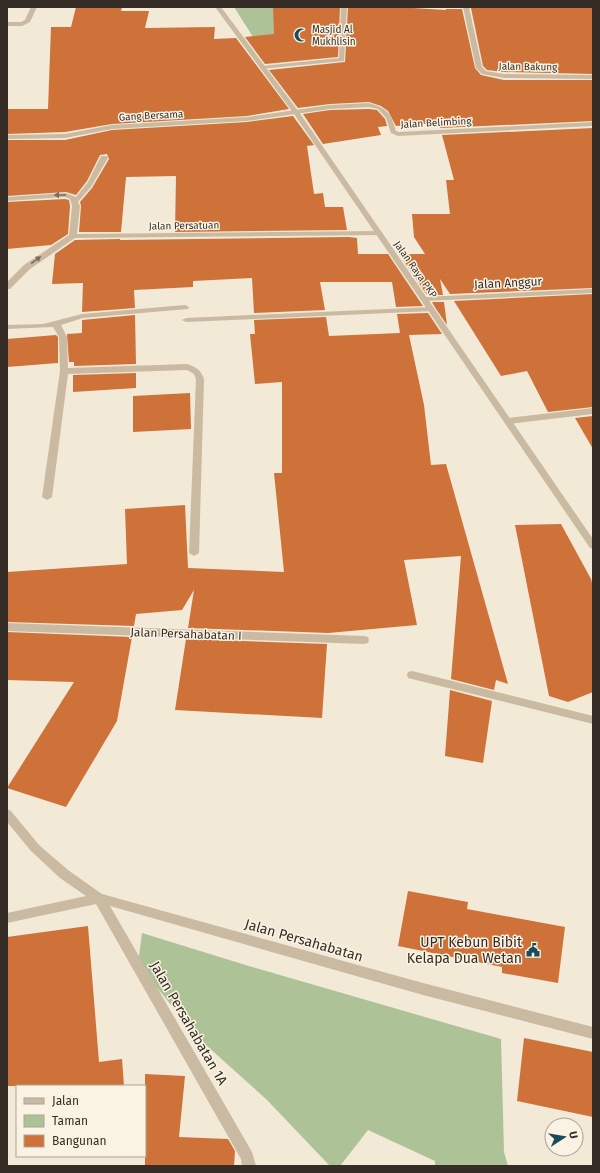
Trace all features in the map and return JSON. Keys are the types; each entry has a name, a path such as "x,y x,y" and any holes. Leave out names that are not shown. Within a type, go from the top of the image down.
{"street":[{"path":"7,24 22,24 28,21 34,7"},
{"name":"Jalan Raya PKP","path":"218,7 297,113 593,546"},
{"path":"262,68 340,60 344,7"},
{"name":"Jalan Bakung","path":"466,7 479,68 484,73 504,76 593,77"},
{"name":"Jalan Belimbing","path":"297,113 330,107 374,106 380,108 389,118 393,132 398,134 593,124"},
{"name":"Gang Bersama","path":"7,137 65,136 112,127 247,119 297,113"},
{"path":"74,202 79,198 91,181 104,158"},
{"path":"7,199 66,195 73,198 76,206 73,236 26,267 7,287"},
{"name":"Jalan Persatuan","path":"73,236 379,233"},
{"name":"Jalan Anggur","path":"424,299 593,291"},
{"path":"7,327 43,326 56,324 82,316 185,307"},
{"path":"186,320 431,309"},
{"path":"47,498 64,371 63,337 56,324"},
{"path":"64,371 186,367 195,370 199,374 194,553"},
{"path":"508,421 593,411"},
{"name":"Jalan Persahabatan I","path":"7,627 364,640"},
{"path":"412,675 593,720"},
{"path":"7,814 35,848 64,874 99,898"},
{"name":"Jalan Persahabatan","path":"7,918 99,898 423,989 593,1033"},
{"name":"Jalan Persahabatan 1A","path":"99,898 247,1158 248,1166"}],"green space":[{"path":"234,7 325,7 269,62"},
{"path":"142,933 252,967 501,1039 504,1152 508,1166 435,1166 435,1161 368,1130 340,1166 330,1166 267,1100 196,1036 138,964"}],"building":[{"path":"76,7 122,7 121,11 149,11 145,28 215,27 214,39 236,38 289,109 247,116 112,124 65,132 7,134 7,109 48,109 51,27 71,27"},
{"path":"273,7 340,7 338,57 265,64 245,37 274,34"},
{"path":"348,7 396,7 446,10 462,9 475,68 481,75 504,80 593,80 593,121 440,128 438,123 396,126 388,111 381,106 369,102 330,104 298,108 269,70 345,62"},
{"path":"593,7 593,74 504,72 487,70 483,66 471,8"},
{"path":"330,110 377,110 385,119 387,126 378,127 381,135 323,144 303,114"},
{"path":"293,116 314,145 307,146 314,194 323,193 325,207 343,207 347,230 175,232 176,176 126,177 121,232 79,232 80,202 92,188 109,159 107,154 100,155 87,181 76,195 66,192 7,196 7,140 65,140 112,130 247,122"},
{"path":"593,128 593,288 450,294 440,279 443,295 427,295 399,254 425,254 414,237 412,214 450,214 446,180 454,180 442,135"},
{"path":"69,200 70,206 68,234 51,245 7,249 7,202"},
{"path":"357,238 358,254 388,254 423,306 396,307 392,282 320,282 325,310 254,313 252,278 193,281 193,287 134,290 135,308 82,312 83,283 52,284 55,254 75,240"},
{"path":"593,294 593,407 548,412 527,371 501,376 454,301"},
{"path":"432,302 444,302 447,325 436,309"},
{"path":"428,313 442,334 409,335 424,405 431,465 446,464 508,684 496,680 494,690 451,679 461,556 404,560 417,625 328,633 188,628 194,590 182,610 136,614 134,626 7,622 7,572 127,564 125,509 185,505 188,568 284,572 274,473 282,473 282,382 255,384 250,334 255,334 254,320 326,317 329,336 400,333 397,314"},
{"path":"135,315 136,364 74,366 74,362 69,362 67,334 82,333 82,320"},
{"path":"56,335 58,337 58,363 7,367 7,339"},
{"path":"136,373 136,388 73,392 73,375"},
{"path":"190,393 191,429 133,432 133,396"},
{"path":"593,416 593,449 575,418"},
{"path":"561,524 591,579 593,587 593,692 568,702 549,696 515,525"},
{"path":"7,632 132,637 117,721 66,807 7,788 74,682 7,680"},
{"path":"186,639 327,644 322,718 175,710"},
{"path":"450,690 492,701 483,763 445,756"},
{"path":"408,891 468,902 467,909 565,927 558,983 502,973 502,967 398,946"},
{"path":"88,926 99,1062 122,1059 124,1085 7,1086 7,937"},
{"path":"524,1038 593,1052 593,1117 517,1101"},
{"path":"145,1074 185,1076 179,1137 228,1139 235,1151 234,1166 145,1166"}],"place":[{"name":"Masjid Al Mukhlisin","path":"301,35"},
{"name":"UPT Kebun Bibit Kelapa Dua Wetan","path":"533,950"}]}
